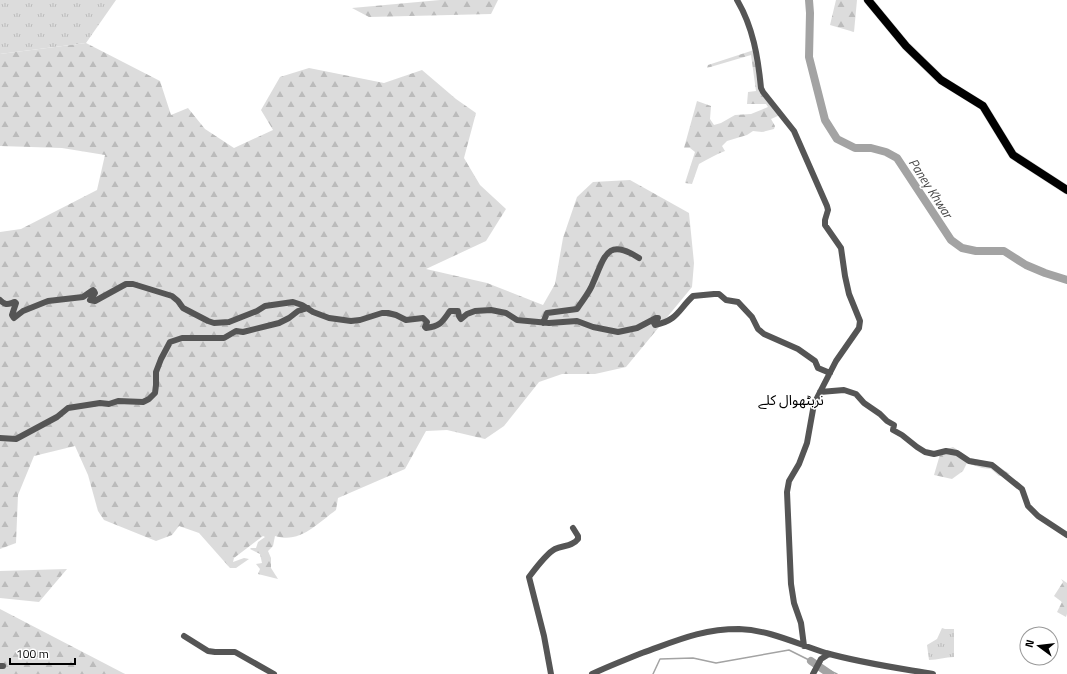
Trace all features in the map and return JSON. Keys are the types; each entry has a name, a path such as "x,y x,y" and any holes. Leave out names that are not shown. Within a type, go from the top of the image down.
{"main road":[{"path":"868,0 906,46 941,80 983,106 1013,155 1067,190"}],"street":[{"path":"738,0 749,23 758,59 761,88 794,130 827,206 828,210 825,225 841,248 849,294 860,321 859,328 855,336 830,373 814,404 807,443 799,464 789,481 787,492 790,584 794,603 801,623 804,646"},
{"path":"543,323 547,313 577,309 594,282 606,254 611,250 621,248 639,258"},
{"path":"0,300 4,304 8,305 15,302 16,303 12,313 14,318 32,307 48,301 83,296 93,290 95,293 90,300 95,301 126,284 133,284 172,296 183,308 214,323 229,322 257,311 265,306 293,302 308,308 319,315 329,318 360,320 382,314 396,315 406,320 423,318 427,322 426,328 438,325 444,320 450,311 458,311 461,319 467,314 475,311 491,310 506,313 517,320 543,323 577,321 593,327 622,332 637,328 656,318 658,318 654,323 655,325 664,324 672,319 693,296 719,294 726,300 741,304 752,317 758,329 764,334 798,349 815,361 818,368 830,373"},
{"path":"0,438 16,438 57,417 68,408 100,403 109,404 118,401 144,402 155,394 156,372 160,359 170,342 182,338 224,338 236,332 243,332 279,323 298,311 308,308"},
{"path":"820,392 844,390 856,394 864,403 894,425 893,430 925,452 934,454 946,451 957,453 969,461 992,465 1022,489 1028,506 1038,516 1067,535"},
{"path":"552,674 529,576 554,549 574,544 578,540 578,536 573,528"},
{"path":"592,674 662,645 697,633 738,629 751,630 785,638 829,654 933,674"},
{"path":"184,636 208,651 235,652 274,674"},
{"path":"816,649 820,659"},
{"path":"814,672 820,659 829,654"}],"green space":[{"path":"0,0 116,0 86,43 0,54"},
{"path":"440,0 498,0 491,14 369,17 352,8"},
{"path":"836,0 857,0 854,32 830,25"},
{"path":"86,43 160,81 171,115 188,108 205,129 234,148 273,130 261,110 280,77 309,68 384,83 422,70 456,99 476,113 464,158 480,185 506,209 486,241 426,269 487,283 543,305 555,284 563,238 577,197 593,182 630,180 689,213 694,263 692,287 626,367 595,374 562,374 539,382 504,426 485,439 447,430 426,431 405,469 338,498 336,510 301,535 284,538 275,536 273,546 268,551 271,558 271,568 278,579 258,574 260,569 256,564 262,563 260,554 250,549 256,548 258,542 265,537 263,536 234,558 233,562 244,558 249,559 236,568 230,568 199,533 179,526 172,535 156,541 104,520 98,511 88,475 75,446 34,456 18,495 16,543 0,549 0,232 21,229 97,190 105,155 62,148 0,146 0,54"},
{"path":"754,50 760,89 780,115 771,119 775,126 774,129 762,132 753,131 747,135 727,141 722,146 725,151 699,164 692,184 685,183 695,152 690,148 684,148 697,101 711,106 710,119 714,125 721,123 735,115 751,114 768,107 766,104 747,104 748,92 756,91 751,55 707,68 708,65"},
{"path":"953,447 970,458 993,463 1010,474 999,476 991,469 982,468 967,463 963,471 952,479 934,475 941,451"},
{"path":"67,569 39,602 0,598 0,571"},
{"path":"1061,579 1067,583 1066,617 1057,612 1062,602 1054,596 1063,582"},
{"path":"0,609 125,674 0,674"},
{"path":"942,628 954,629 954,657 929,660 927,645 937,639"}],"waterway":[{"name":"Paney Khwar","path":"809,0 809,57 825,120 837,139 855,148 871,148 886,152 897,158 951,240 962,248 976,251 1004,251 1026,265 1067,280"},
{"path":"653,674 660,659 693,658 716,663 789,650 817,664"},
{"path":"811,661 830,674"},
{"path":"824,668 837,674"}],"district":[{"name":"نربٹھوال کلے","path":"791,399"}]}
